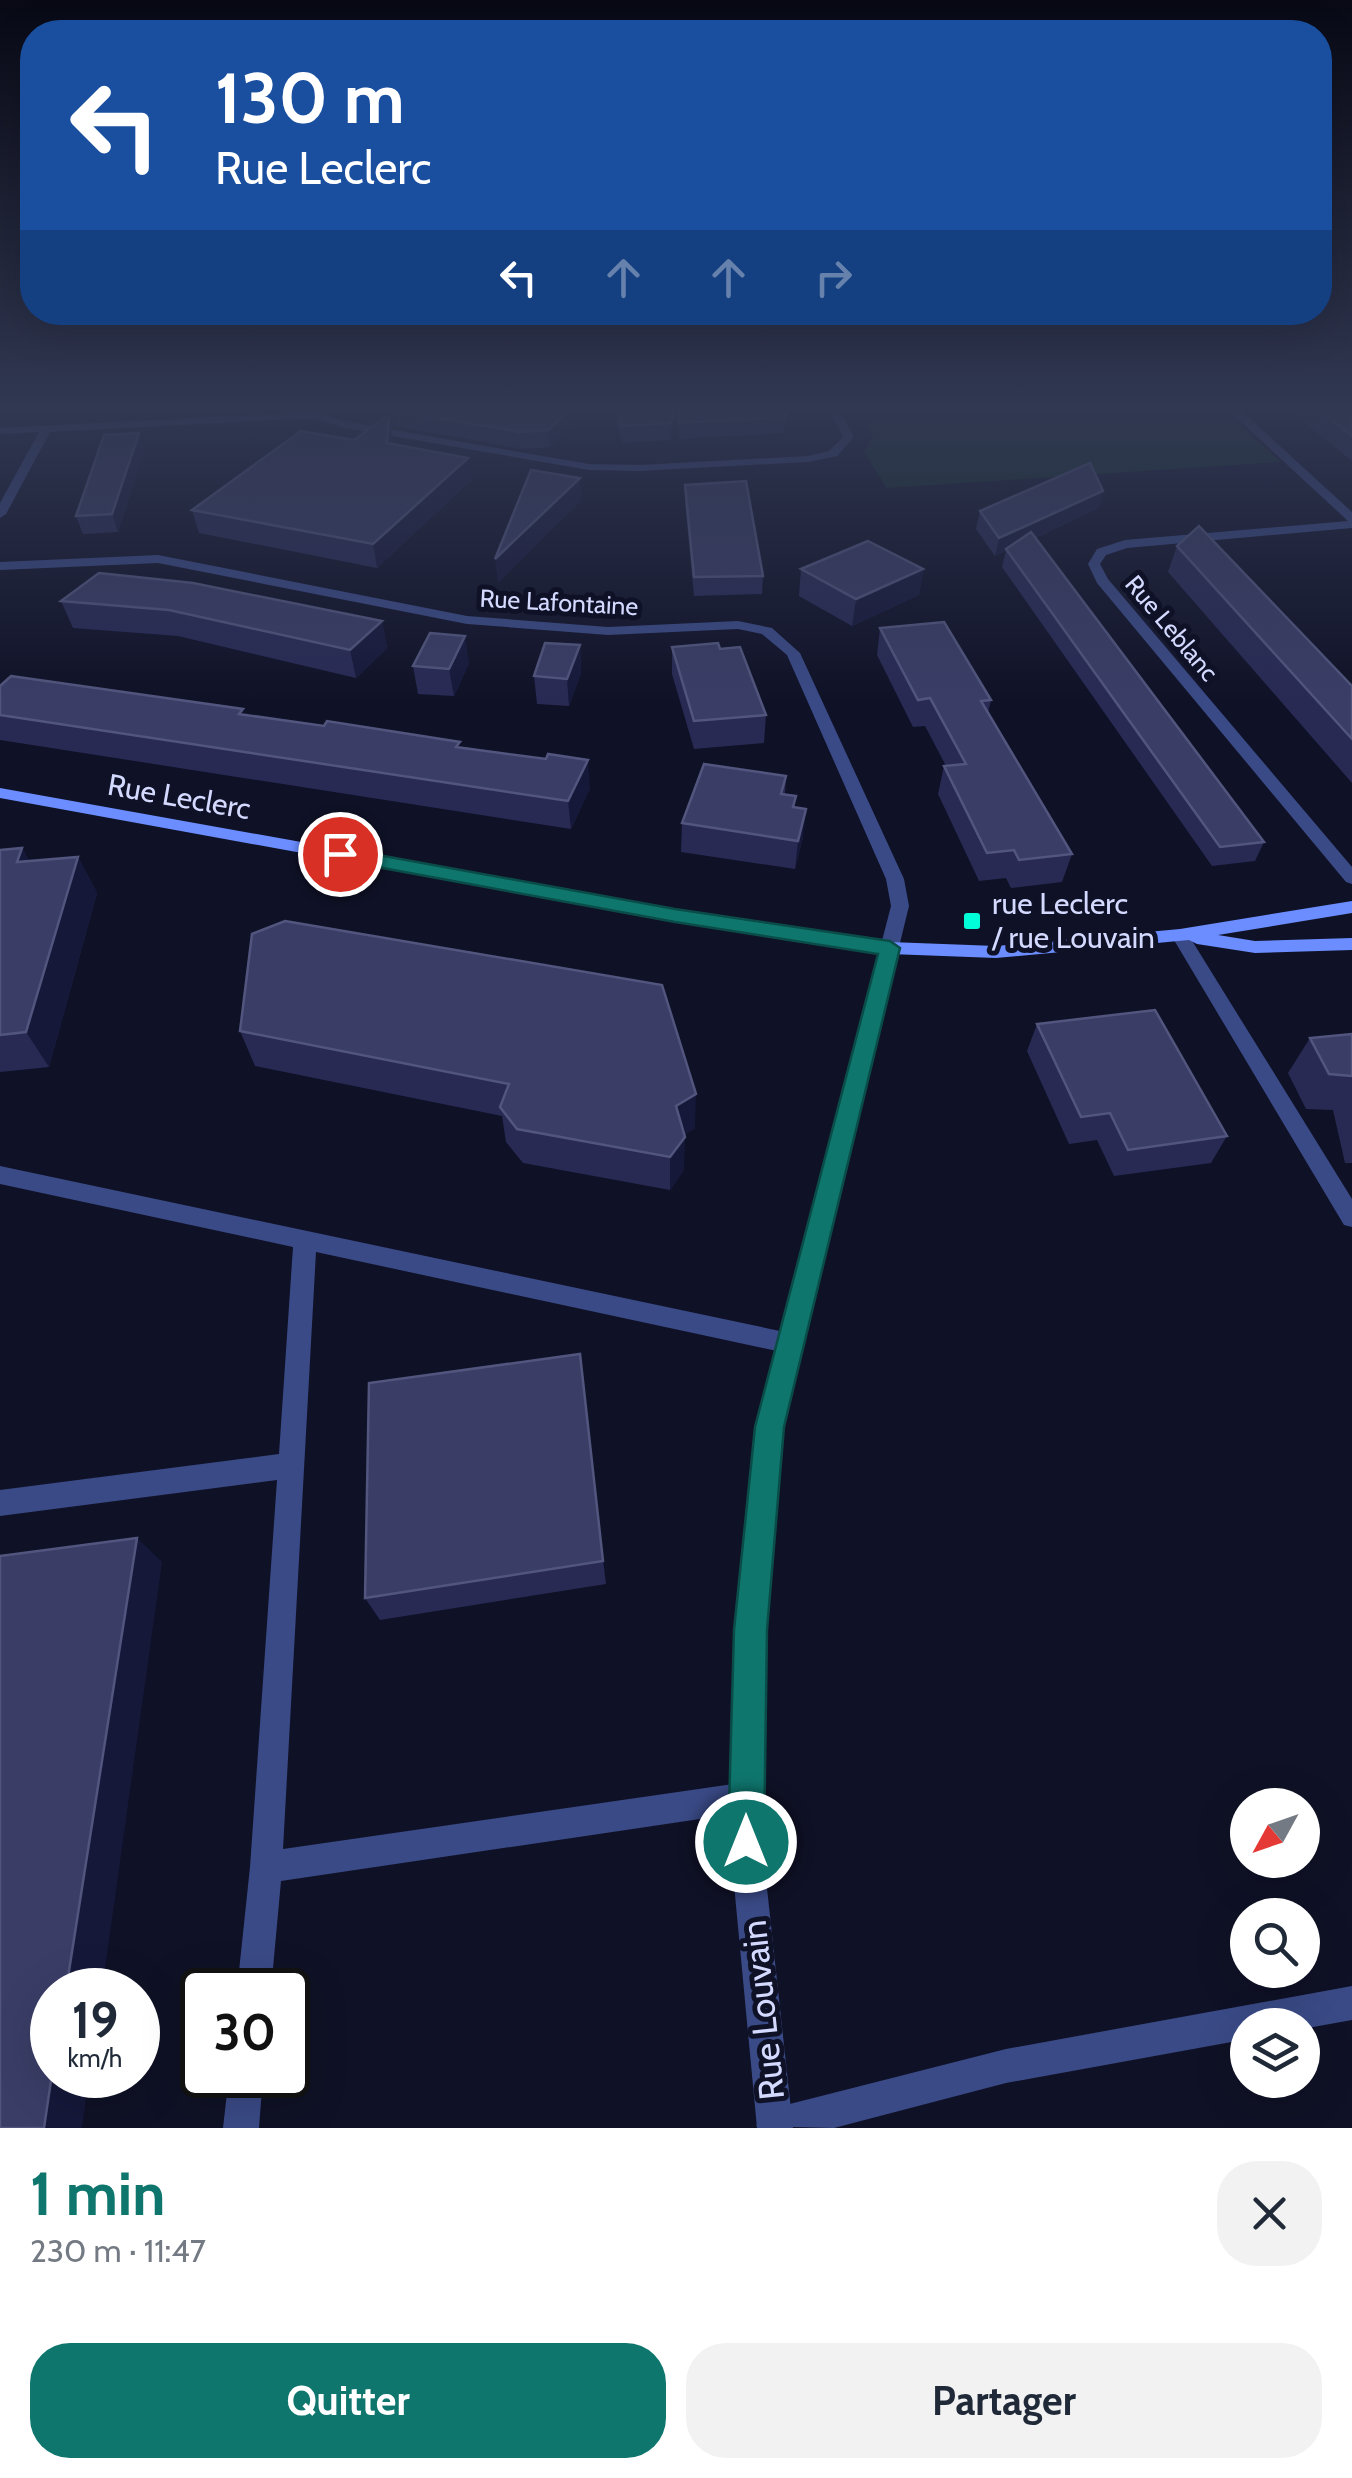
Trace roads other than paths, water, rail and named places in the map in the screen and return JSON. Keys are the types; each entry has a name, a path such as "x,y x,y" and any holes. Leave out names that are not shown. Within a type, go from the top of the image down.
{"street":[{"name":"Rue Leblanc","path":"1352,521 1125,544 1101,552 1094,564 1102,580 1352,878"},
{"name":"Rue Lafontaine","path":"0,566 158,559 467,620 608,632 738,625 767,631 793,653 895,879 900,906 890,948"},
{"name":"Rue Leclerc","path":"0,792 675,916 890,948 996,952 1180,935 1352,907"},
{"name":"Rue Leclerc","path":"1180,935 1255,948 1352,944"},
{"path":"1180,935 1352,1218"},
{"name":"Rue Louvain","path":"775,2127 746,1842 750,1630 769,1427 890,948"},
{"path":"0,1175 790,1343"},
{"path":"256,1968 266,1867 305,1238"},
{"path":"0,1503 291,1465"},
{"path":"266,1867 746,1797"},
{"path":"775,2127 1006,2066 1352,2003"},
{"path":"241,2128 244,2098"}],"place":[{"name":"rue Leclerc / rue Louvain","path":"972,921"}]}
